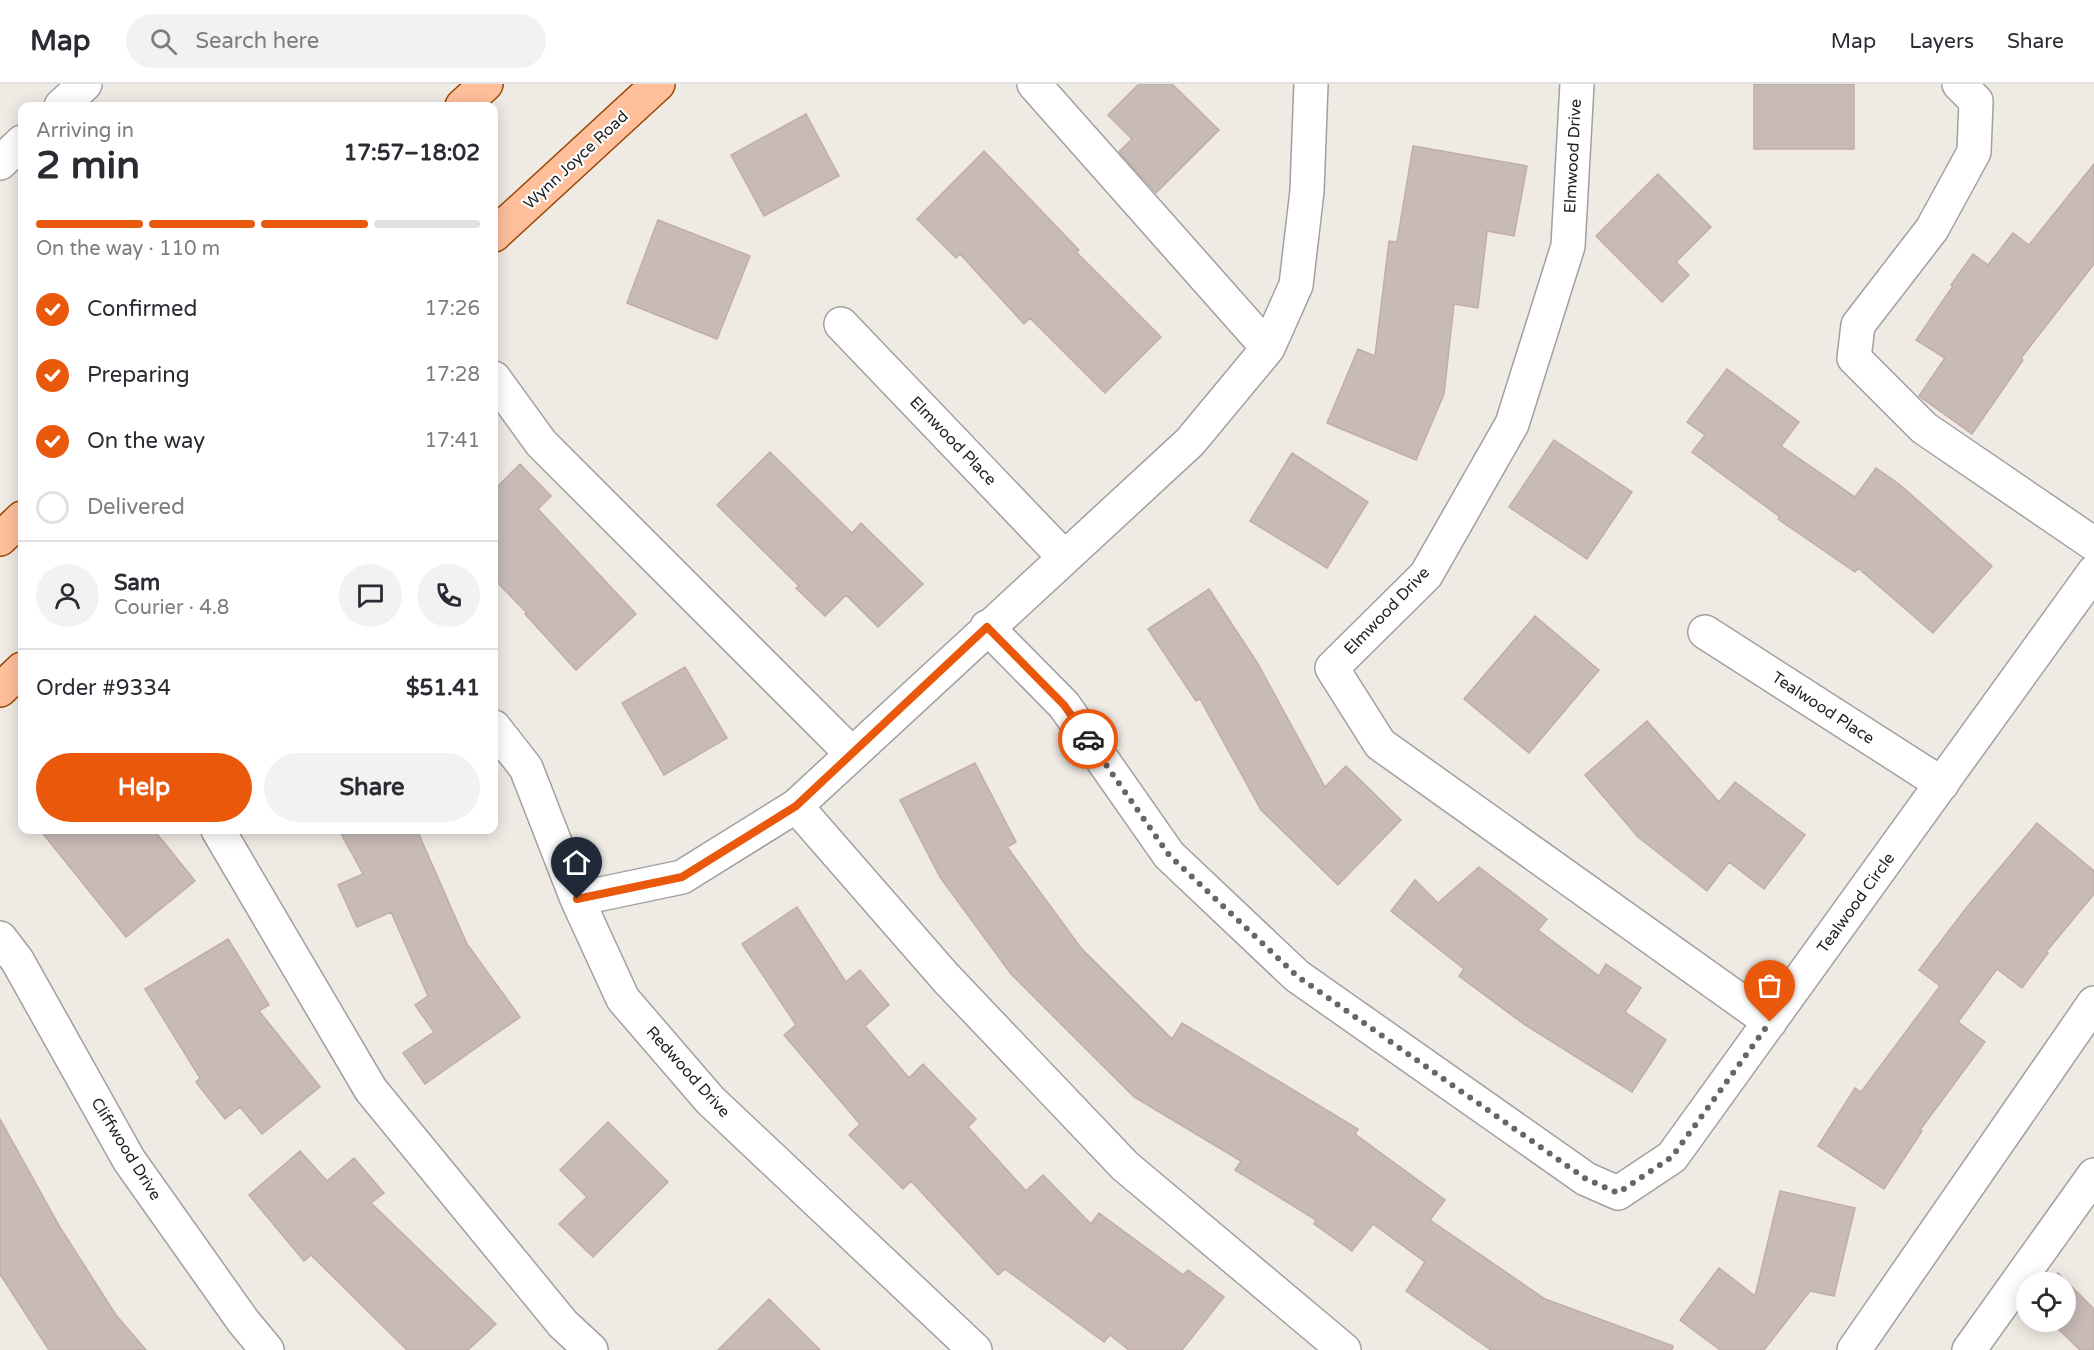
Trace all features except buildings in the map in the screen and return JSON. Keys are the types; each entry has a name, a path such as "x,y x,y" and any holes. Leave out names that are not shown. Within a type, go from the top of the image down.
{"main road":[{"path":"466,102 486,84"},
{"name":"Wynn Joyce Road","path":"498,231 658,84"},
{"path":"0,539 18,522"},
{"path":"0,690 18,673"}],"street":[{"path":"65,102 85,84"},
{"path":"1034,84 1268,348"},
{"path":"577,899 682,877 796,806 987,627 1190,442 1268,348 1296,285 1307,191 1311,84"},
{"name":"Elmwood Drive","path":"1577,84 1568,246 1512,424 1426,575 1332,668 1380,744 1770,1022"},
{"path":"1959,84 1976,101 1974,152 1932,229 1858,325 1854,358 1924,428 2094,544"},
{"path":"0,164 18,146"},
{"name":"Elmwood Place","path":"842,324 1064,557"},
{"path":"498,384 541,443 851,753"},
{"name":"Tealwood Circle","path":"987,627 1064,705 1169,855 1297,976 1586,1179 1618,1193 1672,1157 2094,572"},
{"name":"Tealwood Place","path":"1705,632 1942,784"},
{"name":"Redwood Drive","path":"498,732 526,768 577,899 623,999 710,1100 975,1350"},
{"path":"796,806 946,978 1125,1166 1344,1350"},
{"path":"220,834 371,1090 563,1324 591,1350"},
{"name":"Cliffwood Drive","path":"0,938 17,960 129,1160 243,1321 267,1350"},
{"path":"1854,1350 2094,1003"},
{"path":"1969,1350 2094,1175"}],"way so far":[{"path":"1088,739 1169,855 1297,976 1586,1179 1618,1193 1672,1157 1770,1022"}],"route":[{"path":"577,899 682,877 796,806 987,627 1064,705 1088,739"}]}
